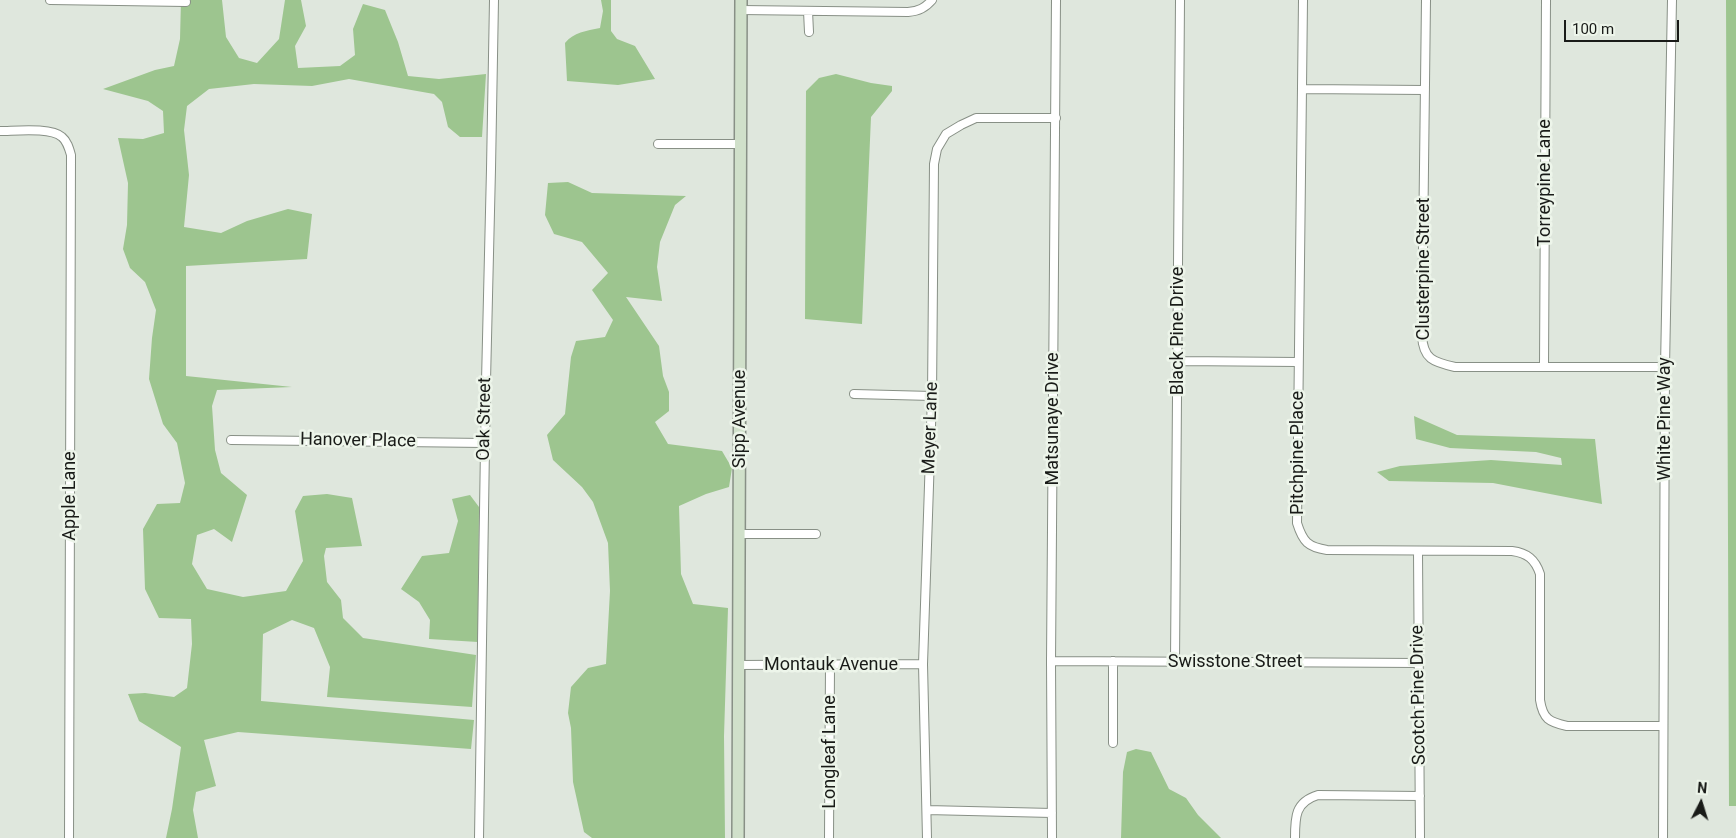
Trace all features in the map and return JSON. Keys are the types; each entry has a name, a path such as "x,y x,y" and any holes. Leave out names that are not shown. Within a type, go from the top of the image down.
{"street":[{"path":"50,0 186,2"},
{"name":"Oak Street","path":"479,838 494,0"},
{"path":"741,5 808,10 908,12 919,10 928,5 932,0"},
{"name":"Matsunaye Drive","path":"1052,838 1051,661 1056,0"},
{"name":"Black Pine Drive","path":"1175,661 1180,0"},
{"name":"Pitchpine Place","path":"1303,0 1297,523 1300,534 1306,543 1321,549 1418,552 1512,551 1523,553 1530,557 1537,565 1540,574 1540,700 1542,711 1547,718 1567,726 1664,726"},
{"name":"Clusterpine Street","path":"1426,0 1423,348 1429,358 1438,364 1455,367 1665,367"},
{"name":"Torreypine Lane","path":"1544,366 1546,0"},
{"name":"White Pine Way","path":"1663,838 1665,367 1672,0"},
{"name":"Sipp Avenue","path":"738,838 741,5"},
{"path":"808,10 808,32"},
{"path":"1302,89 1425,90"},
{"name":"Meyer Lane","path":"927,838 923,664 932,396 934,164 937,149 946,134 976,118 1056,118"},
{"name":"Apple Lane","path":"0,131 58,133 64,138 71,154 68,838"},
{"path":"658,144 741,144"},
{"path":"1178,361 1298,362"},
{"path":"854,394 932,396"},
{"name":"Hanover Place","path":"230,440 485,443"},
{"path":"739,534 816,534"},
{"name":"Scotch Pine Drive","path":"1418,552 1420,838"},
{"name":"Swisstone Street","path":"1051,661 1419,663"},
{"path":"1113,661 1113,743"},
{"name":"Montauk Avenue","path":"738,665 923,664"},
{"name":"Longleaf Lane","path":"829,838 830,665"},
{"path":"1295,838 1300,805 1307,798 1318,795 1420,796"},
{"path":"927,810 1052,813"}],"green space":[{"path":"181,0 222,0 226,37 239,58 257,63 279,39 285,0 301,0 306,26 295,46 298,68 340,66 355,55 353,29 363,4 385,10 398,42 408,76 439,79 486,74 482,137 460,137 448,127 442,102 434,94 349,79 312,86 254,84 209,89 187,106 184,130 189,175 184,227 221,233 247,221 288,209 312,214 307,259 186,266 186,376 292,387 217,390 212,406 215,450 221,473 247,495 232,542 214,529 197,535 192,564 207,589 243,597 286,591 303,561 295,511 303,496 327,494 352,498 362,546 326,548 324,556 327,582 341,600 343,618 363,638 476,655 472,707 327,697 330,667 314,628 292,620 263,634 261,701 474,720 471,749 238,732 204,740 216,786 196,792 193,810 198,838 166,838 181,747 139,721 128,694 145,693 174,697 187,688 192,644 191,619 159,618 145,589 143,529 157,504 180,503 185,483 177,443 163,424 149,379 156,310 145,282 130,268 123,249 127,225 128,183 118,138 143,139 164,133 163,111 148,101 103,89 155,70 174,66 180,39"},
{"path":"601,0 611,0 611,31 617,39 635,46 655,79 618,85 567,81 565,43 576,34 600,28 603,11"},
{"path":"1726,0 1736,0 1736,806 1729,806"},
{"path":"836,74 892,86 892,91 871,117 862,324 805,319 806,91 819,78"},
{"path":"568,182 592,193 686,196 675,205 660,242 657,267 662,301 626,297 659,346 663,376 669,392 669,411 655,422 668,444 722,451 732,468 729,487 706,494 679,506 681,574 693,604 728,608 724,736 725,838 592,838 584,832 573,782 571,728 568,713 571,687 588,668 606,664 610,591 608,543 593,502 582,487 553,460 547,435 565,414 571,357 576,341 605,337 613,320 592,290 608,273 582,242 554,234 545,215 548,183"},
{"path":"1414,416 1457,435 1595,439 1602,504 1493,483 1389,481 1377,472 1400,466 1491,460 1562,465 1561,458 1536,452 1450,448 1416,439"},
{"path":"470,495 479,507 478,642 429,639 430,620 419,602 401,589 422,556 449,553 458,521 452,499"},
{"path":"1136,749 1151,752 1169,789 1186,798 1198,815 1221,838 1121,838 1123,772 1127,752"}]}
